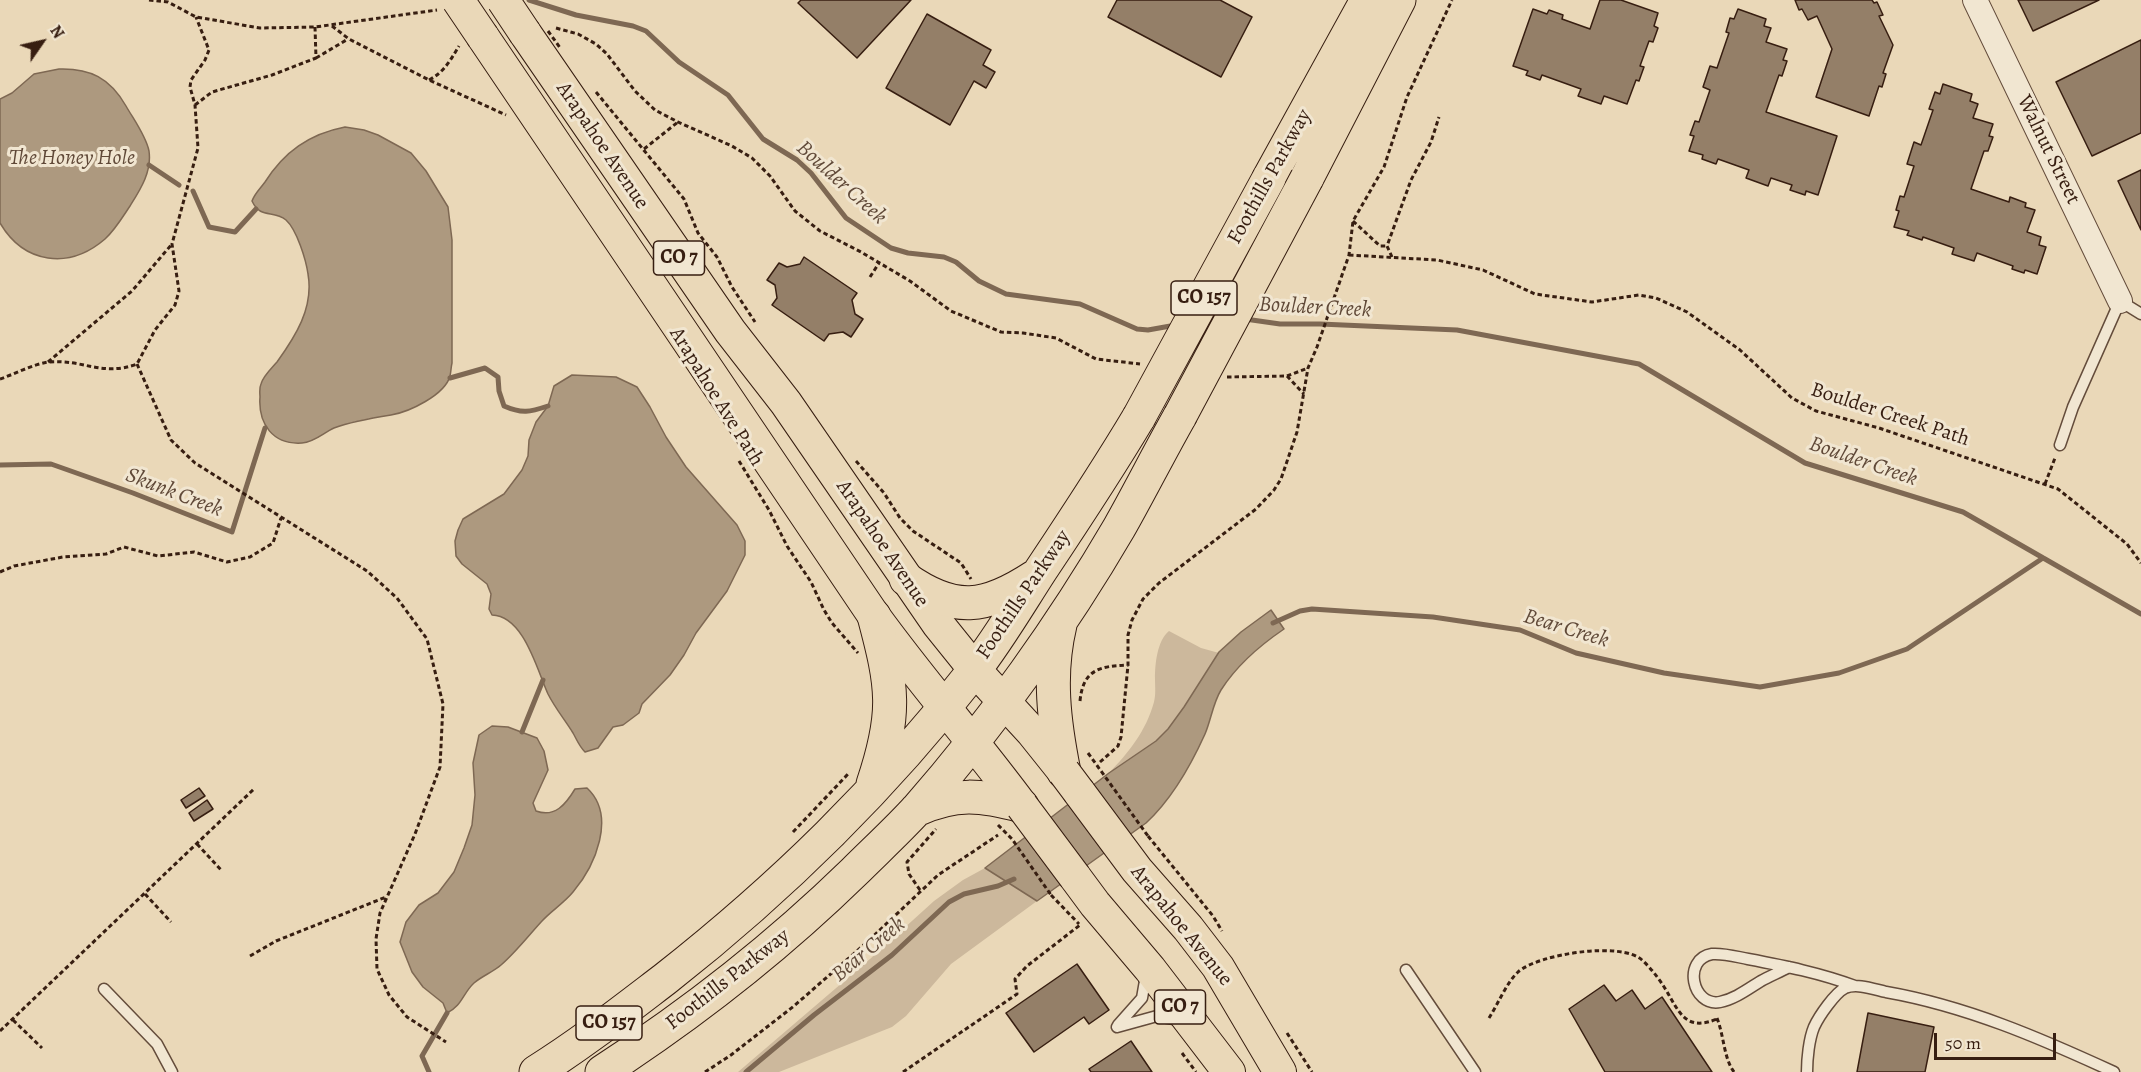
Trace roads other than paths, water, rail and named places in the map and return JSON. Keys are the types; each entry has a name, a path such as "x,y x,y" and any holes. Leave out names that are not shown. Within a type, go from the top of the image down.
{"highway":[{"name":"Foothills Parkway","path":"536,1072 588,1038 732,925 803,861 861,782 944,708 975,670 1139,417 1367,0"},
{"name":"Foothills Parkway","path":"602,1072 672,1025 753,964 830,895 929,816 973,742 1063,615 1118,528 1180,416 1400,0"},
{"path":"906,579 934,597 953,602 974,603 1005,595 1038,575"},
{"path":"1063,615 1054,656 1052,697 1055,729 1076,762"},
{"path":"861,782 887,741 891,705 887,667 874,616"},
{"path":"929,816 939,801 966,796 987,797 1010,815"}],"main road":[{"name":"Arapahoe Avenue","path":"502,0 730,331 786,403 938,624 975,670 1032,732 1076,762 1119,847 1218,967 1280,1072"},
{"name":"Arapahoe Avenue","path":"448,5 874,616 973,742 1010,815 1063,886 1095,904 1147,966 1187,1037 1229,1072"}],"street":[{"name":"Walnut Street","path":"1975,0 2120,301"}],"lane":[{"path":"2060,445 2073,407 2120,301 2141,314"},
{"path":"1790,967 1729,999 1714,1002 1706,1000 1697,991 1692,978 1694,969 1701,959 1711,954 1727,955 1790,967 1826,975 1855,986 1962,1009 2048,1042 2114,1072"},
{"path":"1147,966 1142,998 1117,1027 1157,1016 1175,1018 1187,1037"},
{"path":"1406,969 1475,1072"},
{"path":"1807,1072 1813,1028 1833,998 1844,989 1855,986"},
{"path":"104,989 158,1044 172,1072"}],"water":[{"name":"The Honey Hole","path":"59,69 90,73 113,88 143,134 149,151 149,166 130,206 105,239 77,255 48,258 21,247 0,223 0,99 12,93 34,74"},
{"path":"345,127 378,135 411,153 426,171 448,207 452,240 452,363 447,383 425,402 391,415 334,428 307,442 292,443 275,436 265,424 260,407 260,386 284,352 306,310 308,274 300,246 290,225 281,217 259,210 252,201 272,171 289,153 320,134"},
{"path":"572,375 616,377 637,387 686,467 737,525 745,541 745,555 727,591 696,633 670,675 642,704 639,713 623,725 613,727 598,748 585,752 548,694 521,634 513,624 492,615 489,609 491,594 487,584 462,564 456,556 455,541 463,519 504,494 522,470 528,456 529,440 536,422 548,406 554,386"},
{"path":"1271,610 1284,629 1249,656 1227,681 1218,695 1205,734 1187,770 1164,804 1146,823 1037,901 985,868 1109,773 1156,741 1184,707 1219,652"},
{"path":"492,726 508,727 537,738 544,751 548,770 533,803 536,811 549,813 554,811 568,800 575,789 587,788 596,799 601,812 600,841 589,869 566,900 546,917 507,960 474,983 456,1007 447,1013 443,1003 423,987 412,972 400,942 406,922 419,905 438,893 454,872 472,825 475,795 473,763 479,735"}],"waterway":[{"name":"Boulder Creek","path":"529,0 576,15 633,26 646,31 679,62 728,95 763,139 797,160 811,173 846,218 891,248 908,253 944,257 956,262 979,281 1006,294 1080,304 1137,329 1148,330 1176,325"},
{"path":"149,165 179,185"},
{"path":"193,191 209,227 235,232 256,209"},
{"name":"Boulder Creek","path":"1245,319 1280,324 1457,330 1639,364 1805,463 1963,512 2141,614"},
{"path":"450,378 485,368 498,377 499,391 504,406 526,411 548,406"},
{"name":"Skunk Creek","path":"0,465 51,464 232,532 265,428"},
{"name":"Bear Creek","path":"1273,623 1300,611 1312,609 1433,617 1520,630 1576,653 1664,673 1760,687 1839,673 1907,649 2043,558"},
{"path":"522,732 543,680"},
{"name":"Bear Creek","path":"746,1072 814,1015 892,955 949,902 964,894 998,886 1014,879"},
{"path":"429,1072 422,1056 447,1013"}]}
